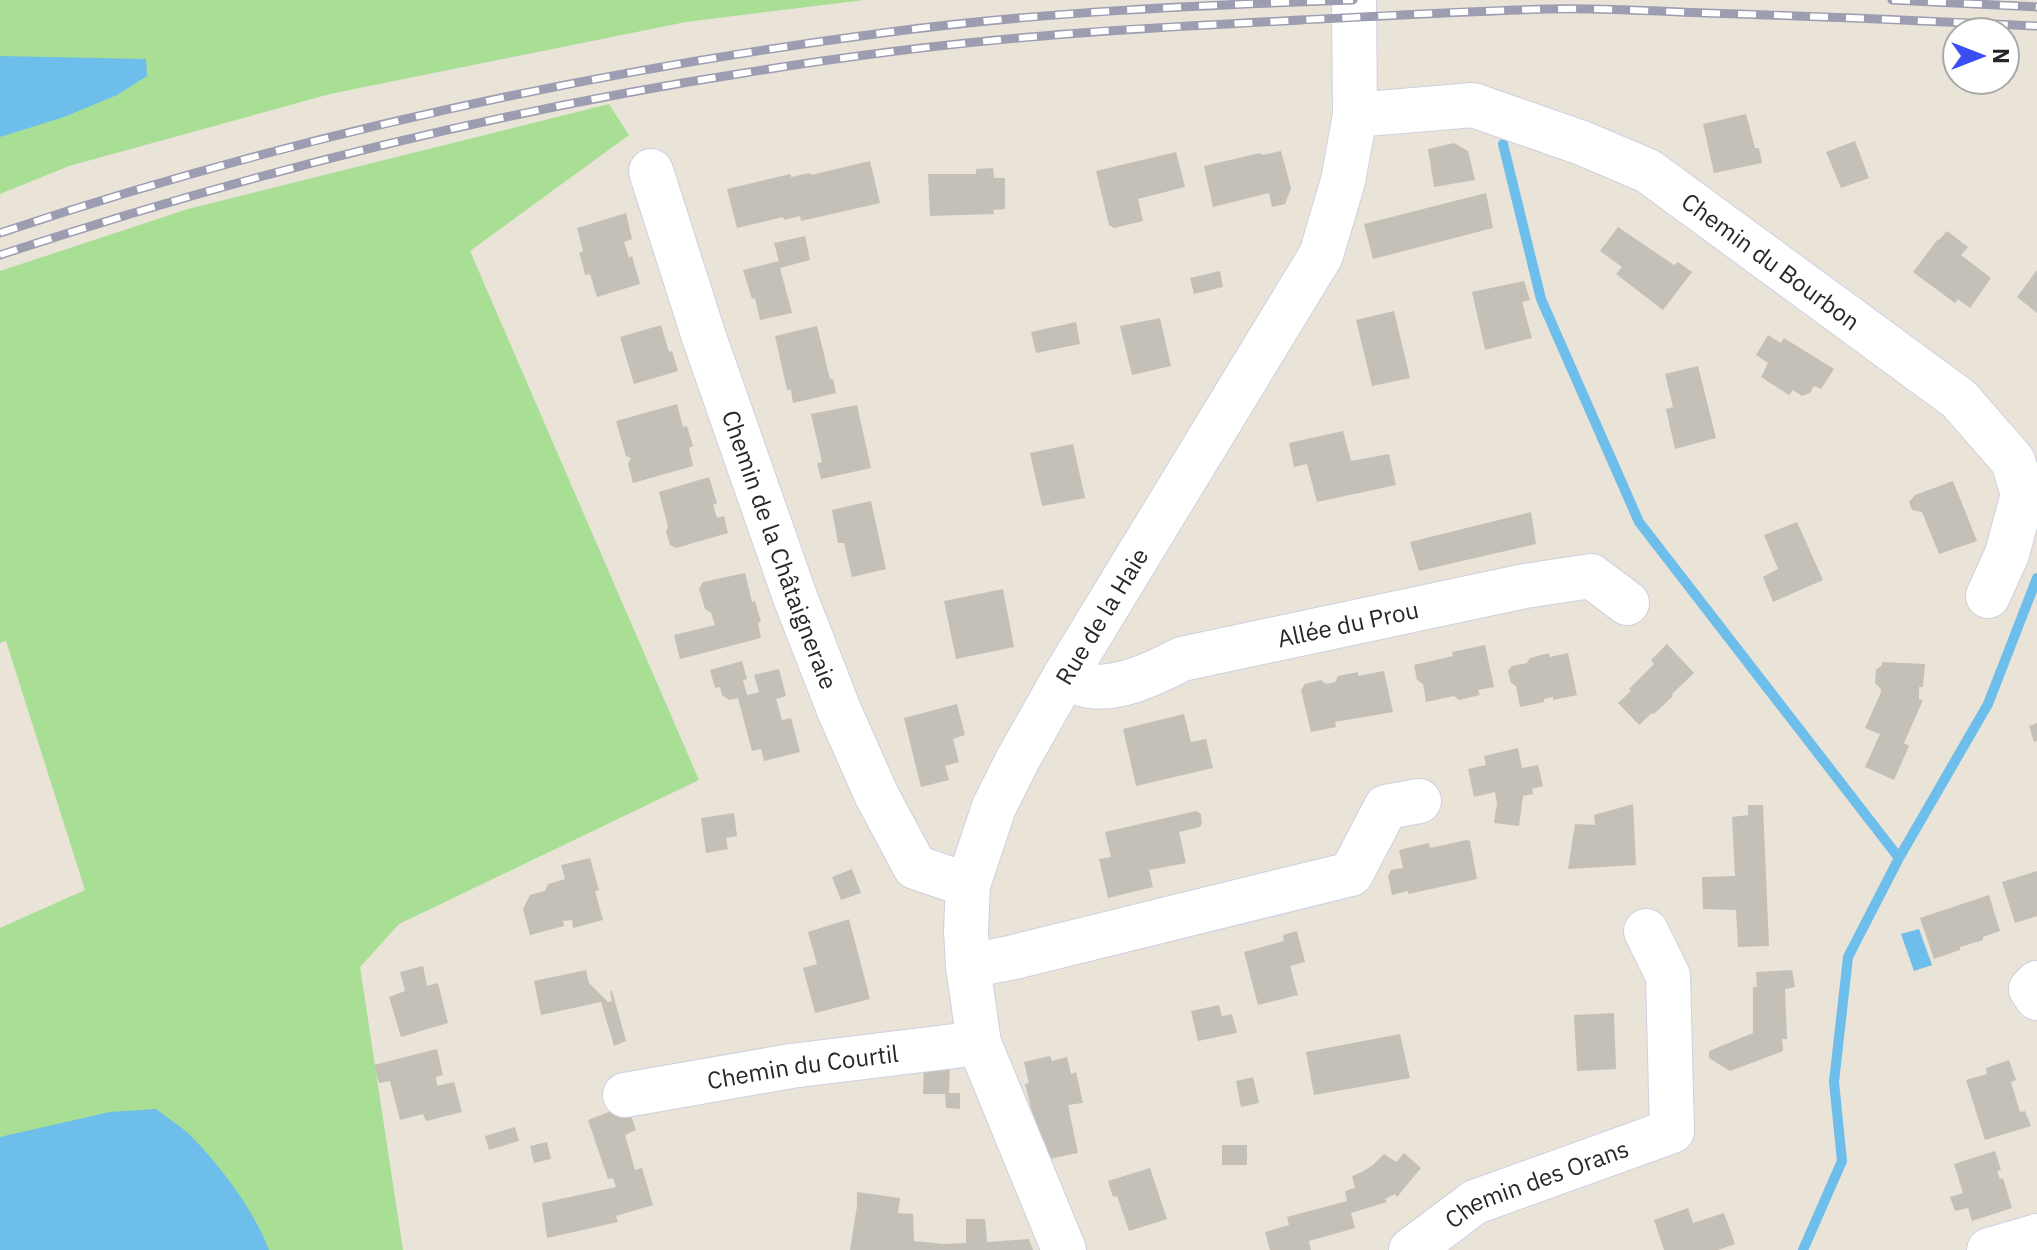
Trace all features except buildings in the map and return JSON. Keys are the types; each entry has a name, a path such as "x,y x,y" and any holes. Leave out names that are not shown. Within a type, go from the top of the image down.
{"street":[{"name":"Rue de la Haie","path":"1064,1250 979,1043 968,966 968,885 994,807 1018,759 1065,676 1321,255 1343,181 1355,115 1354,0"},
{"name":"Chemin du Bourbon","path":"1355,115 1473,105 1582,143 1648,171 1959,399 2013,461 2023,494 2007,554 1988,596"},
{"name":"Chemin de la Châtaigneraie","path":"651,171 751,475 839,710 876,794 915,867 968,885"},
{"name":"Allée du Prou","path":"1065,676 1085,685 1113,686 1153,674 1182,659 1525,586 1591,576 1627,603"},
{"path":"968,966 1351,874 1386,807 1419,801"},
{"name":"Chemin des Orans","path":"1411,1250 1475,1202 1672,1131 1668,976 1646,931"},
{"name":"Chemin du Courtil","path":"625,1095 791,1066 979,1043"},
{"path":"1989,1250 2037,1236"}],"green space":[{"path":"0,0 864,0 686,22 330,94 69,166 0,194"},
{"path":"609,104 629,135 470,251 699,780 399,924 360,967 403,1250 0,1250 0,928 85,890 6,641 0,643 0,271 188,209"}],"water":[{"path":"0,56 146,59 147,76 117,95 64,117 0,137"},
{"path":"1919,929 1932,965 1914,971 1901,934"},
{"path":"156,1109 191,1136 214,1161 246,1205 269,1250 0,1250 0,1137 110,1112"}],"waterway":[{"path":"1503,144 1541,299 1639,522 1899,858 1848,957 1834,1082 1842,1161 1803,1250"},
{"path":"1899,858 1988,704 2037,578"}],"railway":[{"path":"0,233 108,198 329,137 553,87 665,66 890,32 1005,19 1179,7 1353,0"},
{"path":"1892,0 2037,7"},
{"path":"0,255 183,198 462,127 650,89 931,47 1140,29 1550,9 2037,26"}]}
